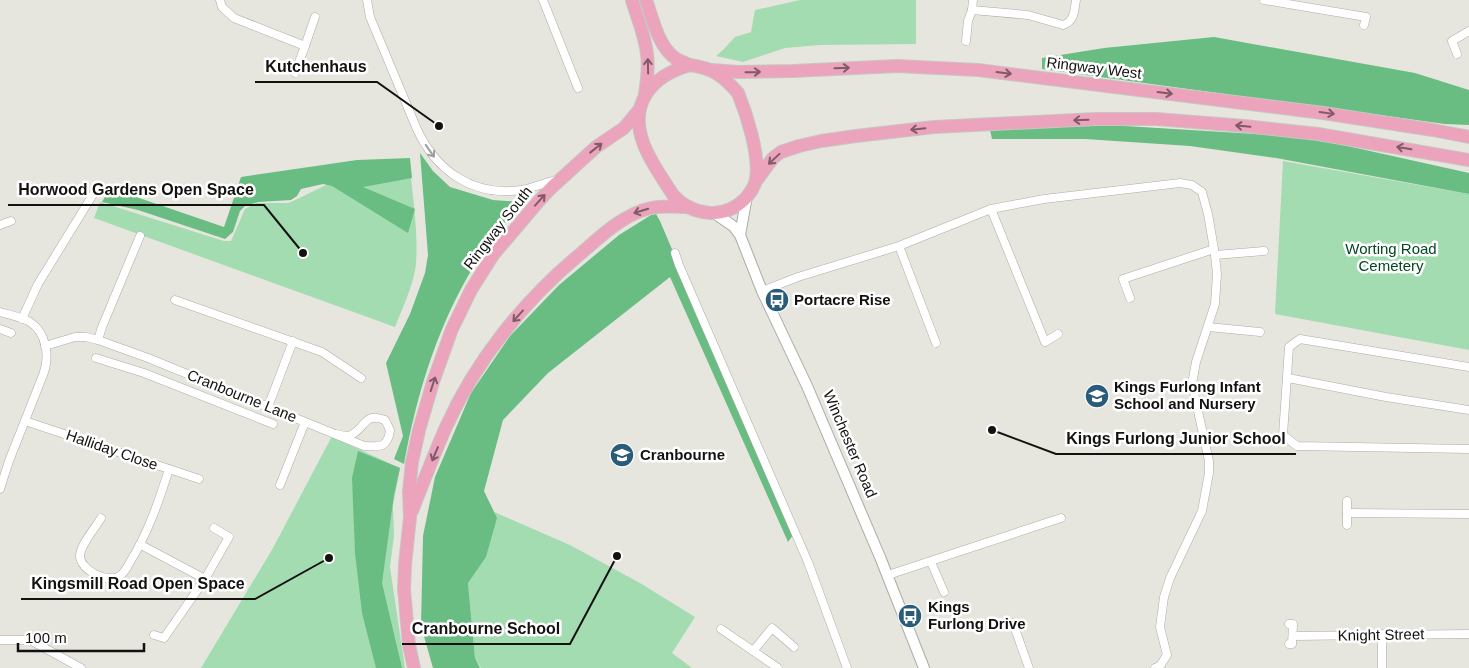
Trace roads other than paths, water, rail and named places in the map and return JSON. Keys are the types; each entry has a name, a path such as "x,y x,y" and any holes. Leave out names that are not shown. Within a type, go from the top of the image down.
{"main road":[{"path":"632,0 647,53 648,72 645,94"},
{"path":"646,0 661,41 667,51 675,58 690,65 712,70 738,93 756,153 756,181"},
{"path":"690,65 680,68 659,80 645,94 639,110 638,123 644,146 673,195 689,207 702,212 714,213 727,210 740,203 751,192 756,181 774,158 781,152 799,146 856,136 934,127 1096,119 1165,119 1318,134 1469,161"},
{"name":"Ringway West","path":"712,70 739,72 793,71 898,66 978,70 1323,113 1469,137"},
{"name":"Ringway South","path":"414,668 409,645 404,589 412,462 433,382 452,329 471,290 493,255 538,202 596,147 624,128 639,110"},
{"path":"1433,130 1469,131"},
{"name":"Ringway South","path":"410,517 446,425 466,388 488,353 532,300 566,266 608,230 633,213 666,206 689,207"}],"street":[{"path":"220,0 222,7 234,18 305,46"},
{"path":"366,0 370,17 418,132 439,163 454,176 470,184 494,190 511,191 560,180"},
{"path":"543,0 578,88"},
{"path":"966,41 973,0"},
{"path":"972,10 1028,15 1063,25 1069,23 1072,18 1076,0"},
{"path":"1264,0 1366,17 1364,25"},
{"path":"295,73 315,17"},
{"path":"1457,54 1452,41 1469,31"},
{"path":"762,291 798,277 899,246 991,208 1044,199 1180,183 1192,185 1202,192 1215,252 1217,274 1215,304 1196,362 1192,384 1209,461 1209,473 1202,511 1170,578 1164,597 1160,627 1167,655 1159,667"},
{"path":"22,319 38,284 98,188"},
{"path":"740,235 747,196"},
{"path":"991,208 1045,342 1058,334"},
{"name":"Winchester Road","path":"714,213 733,226 740,235 762,291 807,386 888,575 924,668"},
{"path":"0,225 11,221"},
{"path":"98,340 140,236"},
{"path":"899,246 936,343"},
{"path":"1130,298 1123,279 1215,252 1264,251"},
{"path":"675,253 808,562 847,668"},
{"path":"175,300 322,352 361,378"},
{"path":"0,312 31,323 40,333 48,362 0,489"},
{"path":"1208,327 1260,332"},
{"path":"0,329 11,333"},
{"name":"Cranbourne Lane","path":"45,346 86,337 148,358 336,434 349,436 359,431 370,418 375,417 385,420 390,430 388,441 382,446 358,444 341,438 336,434"},
{"path":"1469,367 1300,339 1289,347 1283,435 1297,446 1469,449"},
{"path":"268,407 293,341"},
{"name":"Cranbourne Lane","path":"96,358 144,373 273,424"},
{"path":"144,373 148,358"},
{"path":"1288,378 1386,397 1469,410"},
{"name":"Halliday Close","path":"25,421 199,479"},
{"path":"280,485 305,422"},
{"path":"0,458 9,461"},
{"path":"101,518 82,547 80,554 82,561 91,571 105,578 118,577 126,569 141,545 169,469"},
{"path":"1347,501 1347,525"},
{"path":"1347,514 1469,514"},
{"path":"888,575 1061,518"},
{"path":"154,635 164,638 206,579 229,537 214,528"},
{"path":"141,545 206,579"},
{"path":"931,562 944,592"},
{"path":"1013,623 1029,668"},
{"path":"1290,624 1293,624 1292,644 1290,644"},
{"path":"753,651 772,628 794,647"},
{"path":"721,629 778,668"},
{"path":"1382,634 1382,668"},
{"name":"Knight Street","path":"1293,636 1469,634"},
{"path":"0,640 30,640 81,668"}],"place":[{"name":"Kutchenhaus","path":"439,126"},
{"name":"Horwood Gardens Open Space","path":"303,253"},
{"name":"Portacre Rise","path":"777,300"},
{"name":"Kings Furlong Infant School and Nursery","path":"1097,396"},
{"name":"Kings Furlong Junior School","path":"992,430"},
{"name":"Cranbourne","path":"622,455"},
{"name":"Cranbourne School","path":"617,556"},
{"name":"Kingsmill Road Open Space","path":"329,558"},
{"name":"Kings Furlong Drive","path":"910,616"}],"park label":[{"name":"Worting Road Cemetery","path":"1391,258"}]}
